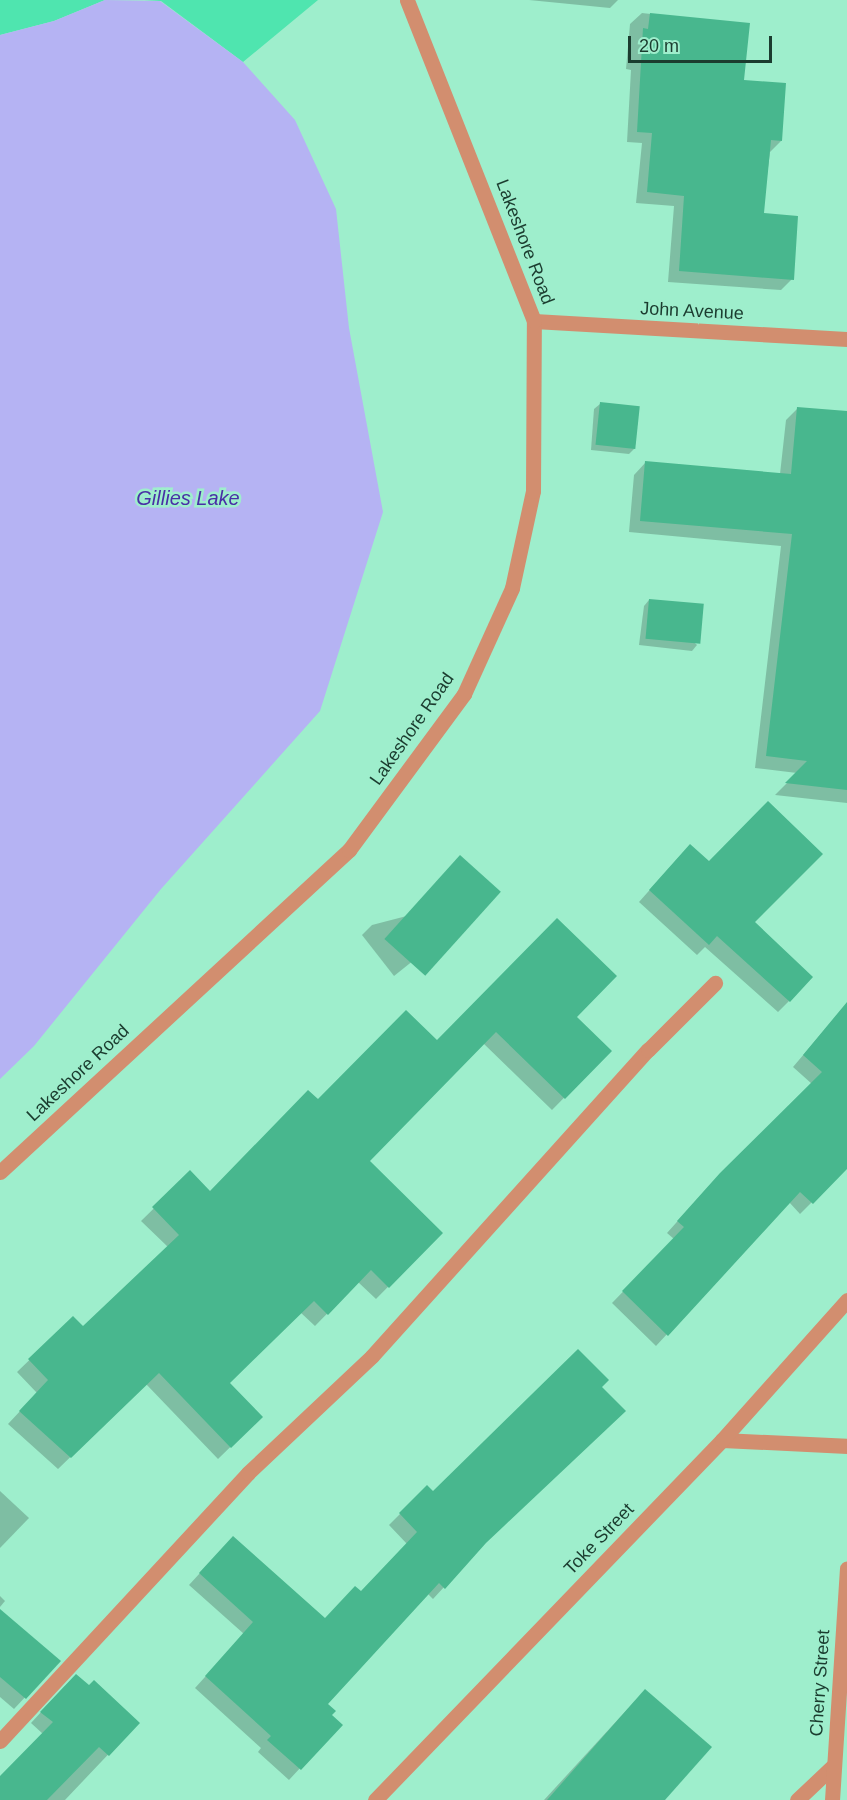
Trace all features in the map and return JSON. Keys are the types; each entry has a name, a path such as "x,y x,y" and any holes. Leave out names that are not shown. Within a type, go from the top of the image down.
{"street":[{"name":"Lakeshore Road","path":"0,1172 350,850 464,694 512,588 533,491 534,321 407,0"},
{"name":"John Avenue","path":"534,321 847,339"},
{"path":"0,1741 248,1473 372,1356 648,1050 715,983"},
{"name":"Toke Street","path":"375,1800 722,1440 847,1300"},
{"path":"722,1440 847,1446"},
{"name":"Cherry Street","path":"832,1800 847,1568"},
{"path":"797,1800 834,1765"}],"green space":[{"path":"0,0 105,0 54,21 0,35"},
{"path":"144,0 318,0 243,62 161,1"}],"water":[{"name":"Gillies Lake","path":"105,0 160,1 243,62 295,120 336,209 349,328 383,512 320,711 161,889 34,1046 0,1079 0,35 54,21"}],"building":[{"path":"650,13 750,23 744,80 786,83 782,141 771,140 764,213 798,216 794,280 679,271 684,196 647,192 652,133 637,132 643,28 648,29"},
{"path":"600,402 640,406 635,449 596,445"},
{"path":"797,407 847,411 847,790 785,783 807,761 766,756 792,534 640,521 645,461 791,474"},
{"path":"649,599 704,604 700,644 646,639"},
{"path":"768,801 823,854 755,922 813,977 790,1002 717,936 709,945 649,890 690,844 709,861"},
{"path":"460,855 501,892 425,976 384,939"},
{"path":"557,918 617,976 577,1017 612,1051 565,1099 496,1032 370,1161 443,1233 389,1288 371,1270 328,1315 314,1301 230,1383 263,1417 231,1448 159,1373 71,1458 19,1411 48,1380 28,1359 73,1316 83,1326 179,1235 152,1207 190,1170 210,1191 308,1090 318,1099 406,1010 437,1040"},
{"path":"847,1002 847,1169 813,1204 800,1192 668,1336 622,1291 684,1227 677,1221 720,1173 822,1072 803,1055"},
{"path":"578,1349 609,1380 602,1387 626,1411 486,1543 445,1589 439,1583 328,1704 336,1711 332,1715 343,1725 301,1770 267,1740 271,1736 205,1676 253,1622 199,1573 233,1536 325,1618 355,1586 361,1591 417,1532 399,1513 427,1485 433,1491"},
{"path":"0,1609 61,1661 26,1699 0,1677"},
{"path":"76,1674 89,1685 94,1680 140,1723 109,1756 99,1747 47,1800 0,1800 0,1776 53,1722 40,1712"},
{"path":"645,1689 712,1747 665,1800 547,1800"}]}
